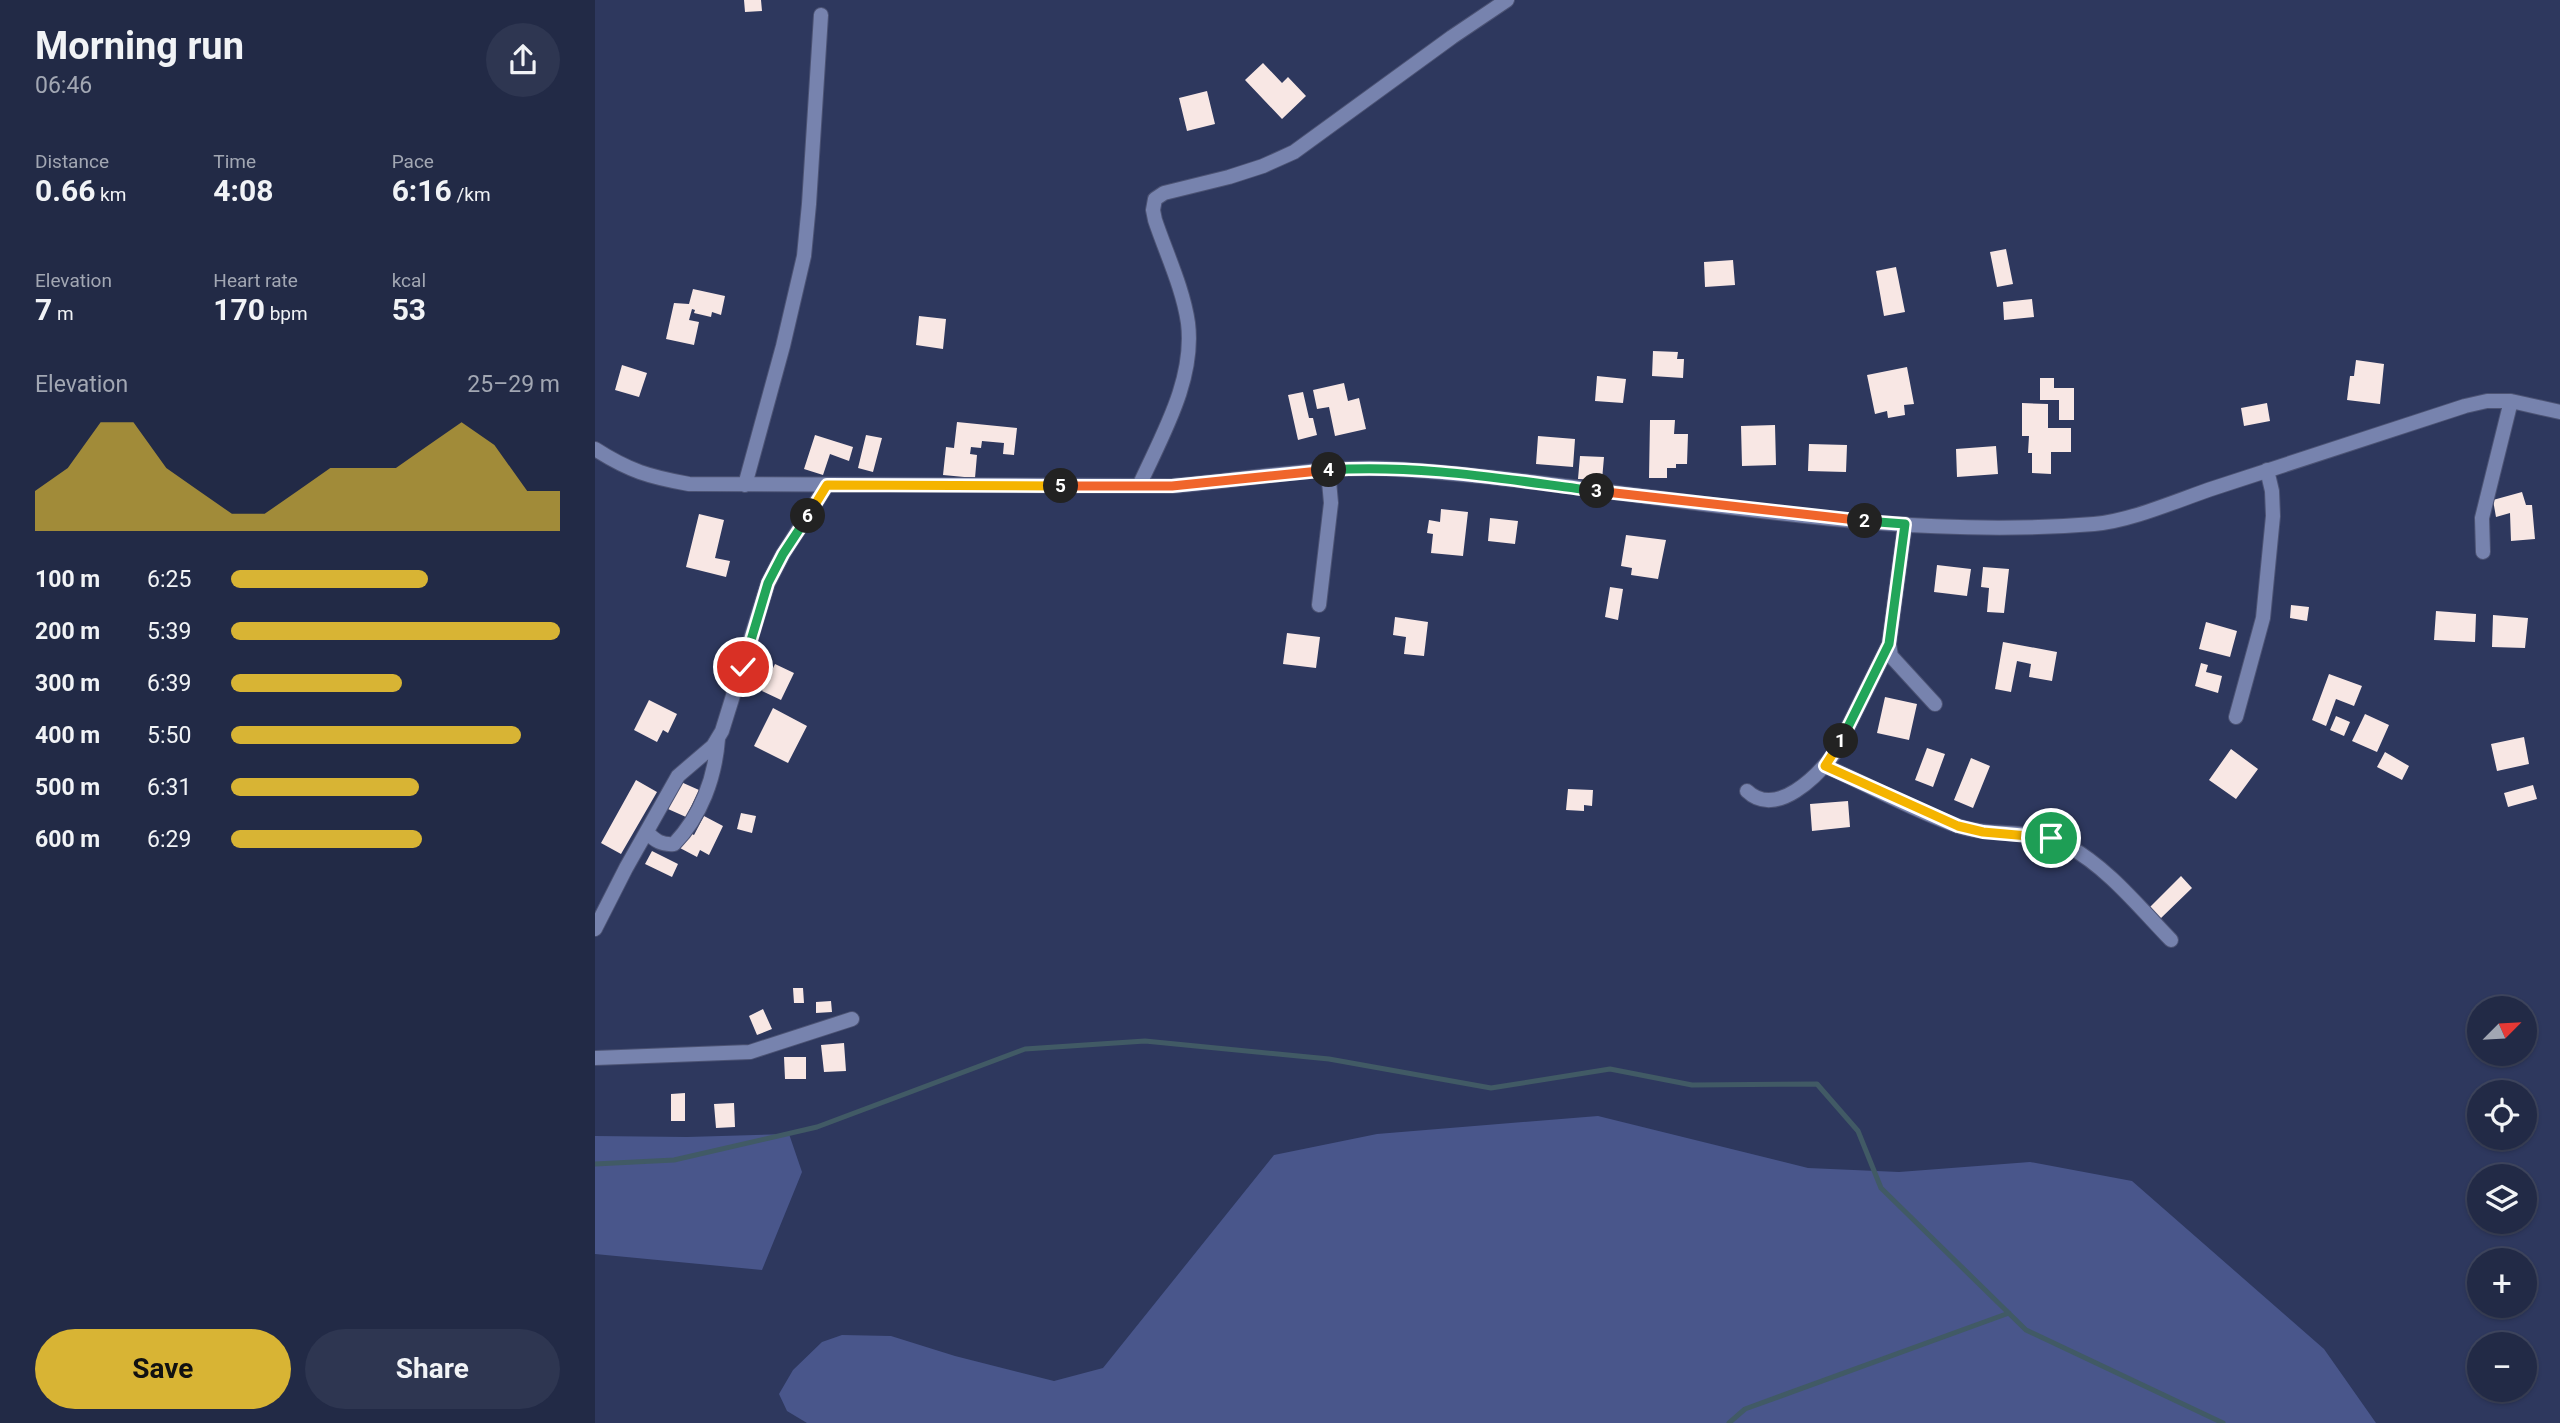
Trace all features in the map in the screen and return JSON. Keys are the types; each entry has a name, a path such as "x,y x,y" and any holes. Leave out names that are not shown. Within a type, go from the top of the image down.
{"street":[{"path":"1139,486 1185,378 1189,345 1188,320 1155,220 1155,199 1164,193 1263,166 1294,152 1507,0"},
{"path":"745,485 783,346 804,256 821,15"},
{"path":"595,449 622,467 652,478 689,484 1139,486 1222,482 1328,470 1393,469 1905,524 2016,526 2106,522 2487,401 2511,401 2560,412"},
{"path":"2483,552 2482,518 2511,401"},
{"path":"1319,605 1331,503 1328,470"},
{"path":"2236,717 2263,618 2273,516 2272,491 2267,470"},
{"path":"647,832 666,845 674,844 703,802 714,771 718,738 768,583 783,554 827,485"},
{"path":"1905,524 1889,644 1891,656 1935,704"},
{"path":"1747,791 1756,799 1769,802 1786,796 1825,766 1842,740 1889,644"},
{"path":"595,929 678,776 698,760 718,738"},
{"path":"1825,766 1958,826 1983,832 2051,838 2068,845 2120,887 2171,940"},
{"path":"595,1058 750,1052 852,1019"}],"shaded area":[{"path":"1598,1116 1808,1168 1899,1172 2030,1162 2132,1181 2324,1349 2376,1423 807,1423 787,1411 779,1394 793,1370 822,1342 842,1335 891,1336 955,1356 1054,1381 1103,1368 1274,1155 1377,1134"},
{"path":"789,1134 802,1172 762,1270 595,1254 595,1136"}],"building":[{"path":"744,0 761,0 762,11 745,12"},
{"path":"1263,63 1282,83 1288,77 1306,96 1282,119 1245,80"},
{"path":"1207,91 1215,124 1187,131 1179,98"},
{"path":"2006,249 2013,284 1997,287 1990,252"},
{"path":"1733,260 1735,285 1705,287 1704,262"},
{"path":"1896,267 1905,312 1884,316 1876,271"},
{"path":"693,289 725,296 721,315 712,312 711,317 694,313 695,310 692,309 689,320 699,322 694,345 666,339 674,303 689,304"},
{"path":"2032,299 2034,317 2004,320 2003,302"},
{"path":"919,316 946,319 943,349 916,345"},
{"path":"1653,351 1678,352 1677,359 1684,359 1683,378 1652,376"},
{"path":"2356,360 2384,364 2380,404 2347,400 2350,376 2354,376"},
{"path":"622,365 647,373 639,397 615,390"},
{"path":"1907,367 1914,404 1904,405 1905,415 1888,418 1887,411 1875,414 1867,375"},
{"path":"1597,376 1626,379 1623,403 1595,401"},
{"path":"2040,378 2054,378 2054,388 2074,388 2074,420 2059,420 2059,400 2040,400"},
{"path":"1344,383 1348,401 1359,398 1366,429 1335,436 1329,407 1317,409 1313,390"},
{"path":"1303,392 1309,418 1313,418 1317,435 1298,440 1288,395"},
{"path":"2022,403 2048,404 2048,428 2071,428 2071,452 2051,452 2051,474 2032,473 2032,453 2028,453 2029,436 2022,436"},
{"path":"2267,403 2270,421 2244,426 2241,408"},
{"path":"1650,420 1675,420 1674,434 1688,434 1687,464 1676,464 1676,468 1667,468 1667,478 1649,478"},
{"path":"957,422 1017,428 1014,455 1003,454 1004,443 982,441 981,448 971,447 970,454 977,455 975,478 943,475 946,447 954,448"},
{"path":"1775,425 1776,465 1742,466 1741,426"},
{"path":"815,435 853,447 849,461 830,454 823,475 804,469"},
{"path":"866,435 882,438 873,472 858,468"},
{"path":"1538,436 1575,439 1573,467 1536,464"},
{"path":"1809,444 1847,445 1846,472 1808,471"},
{"path":"1996,446 1998,474 1957,477 1956,449"},
{"path":"1580,456 1604,457 1602,480 1578,479"},
{"path":"2522,492 2526,505 2532,505 2535,539 2511,541 2510,513 2496,517 2493,500"},
{"path":"1441,509 1468,512 1463,556 1431,553 1433,534 1427,533 1429,520 1440,522"},
{"path":"699,514 724,520 715,558 730,561 726,577 686,567"},
{"path":"1490,518 1518,521 1515,544 1488,541"},
{"path":"1626,535 1666,540 1658,579 1631,575 1632,568 1621,566"},
{"path":"1937,565 1971,569 1967,596 1934,592"},
{"path":"1983,567 2009,569 2004,613 1987,612 1989,588 1981,587"},
{"path":"1610,587 1623,589 1618,620 1605,617"},
{"path":"2291,605 2309,607 2307,621 2290,618"},
{"path":"2436,611 2476,614 2475,642 2434,640"},
{"path":"2493,615 2528,618 2525,648 2492,647"},
{"path":"1395,617 1428,622 1424,656 1404,654 1406,637 1393,635"},
{"path":"2206,622 2237,631 2230,657 2199,649"},
{"path":"1287,633 1320,637 1316,668 1283,664"},
{"path":"2003,642 2057,652 2052,681 2029,677 2031,664 2017,661 2011,692 1995,689"},
{"path":"2201,663 2208,665 2206,672 2222,676 2218,693 2195,686"},
{"path":"775,664 794,673 781,700 762,691"},
{"path":"2329,674 2362,686 2354,706 2336,699 2326,726 2312,720"},
{"path":"1885,697 1917,704 1909,740 1877,733"},
{"path":"649,700 677,714 668,733 663,730 657,742 634,730"},
{"path":"773,708 807,726 788,763 754,746"},
{"path":"2365,714 2389,725 2377,752 2352,741"},
{"path":"2336,716 2350,722 2344,736 2330,730"},
{"path":"2524,737 2529,764 2497,771 2491,744"},
{"path":"1927,748 1945,754 1933,787 1915,780"},
{"path":"2231,749 2258,769 2236,799 2209,780"},
{"path":"2385,752 2409,766 2402,780 2377,767"},
{"path":"1971,758 1990,766 1973,808 1954,800"},
{"path":"636,780 657,792 621,854 601,843"},
{"path":"681,782 699,790 686,817 668,809"},
{"path":"2533,785 2537,799 2508,807 2504,793"},
{"path":"1568,789 1593,790 1592,806 1584,805 1584,811 1566,810"},
{"path":"1848,801 1850,827 1812,831 1810,804"},
{"path":"741,813 756,816 752,833 737,829"},
{"path":"704,816 723,826 709,855 700,850 697,857 680,848 688,832 694,835"},
{"path":"652,851 678,864 672,877 645,864"},
{"path":"2181,876 2192,888 2160,919 2149,908"},
{"path":"793,988 803,988 804,1003 794,1003"},
{"path":"831,1001 832,1012 816,1013 816,1002"},
{"path":"763,1009 772,1029 757,1035 749,1016"},
{"path":"844,1043 846,1071 824,1072 821,1045"},
{"path":"784,1057 806,1057 806,1079 785,1079"},
{"path":"685,1093 685,1121 671,1121 671,1094"},
{"path":"734,1103 735,1127 716,1128 714,1104"}],"waterway":[{"path":"595,1164 674,1160 817,1127 1025,1049 1145,1041 1329,1059 1491,1088 1610,1069 1692,1085 1817,1084 1858,1131 1881,1188 2026,1330 2223,1423"},
{"path":"1729,1423 1745,1409 2009,1313"}],"route":[{"path":"743,667 768,583 783,554 827,485 1172,486 1307,471 1393,469 1905,524 1889,644 1836,751 1825,766 1958,826 1983,832 2051,838"}]}
